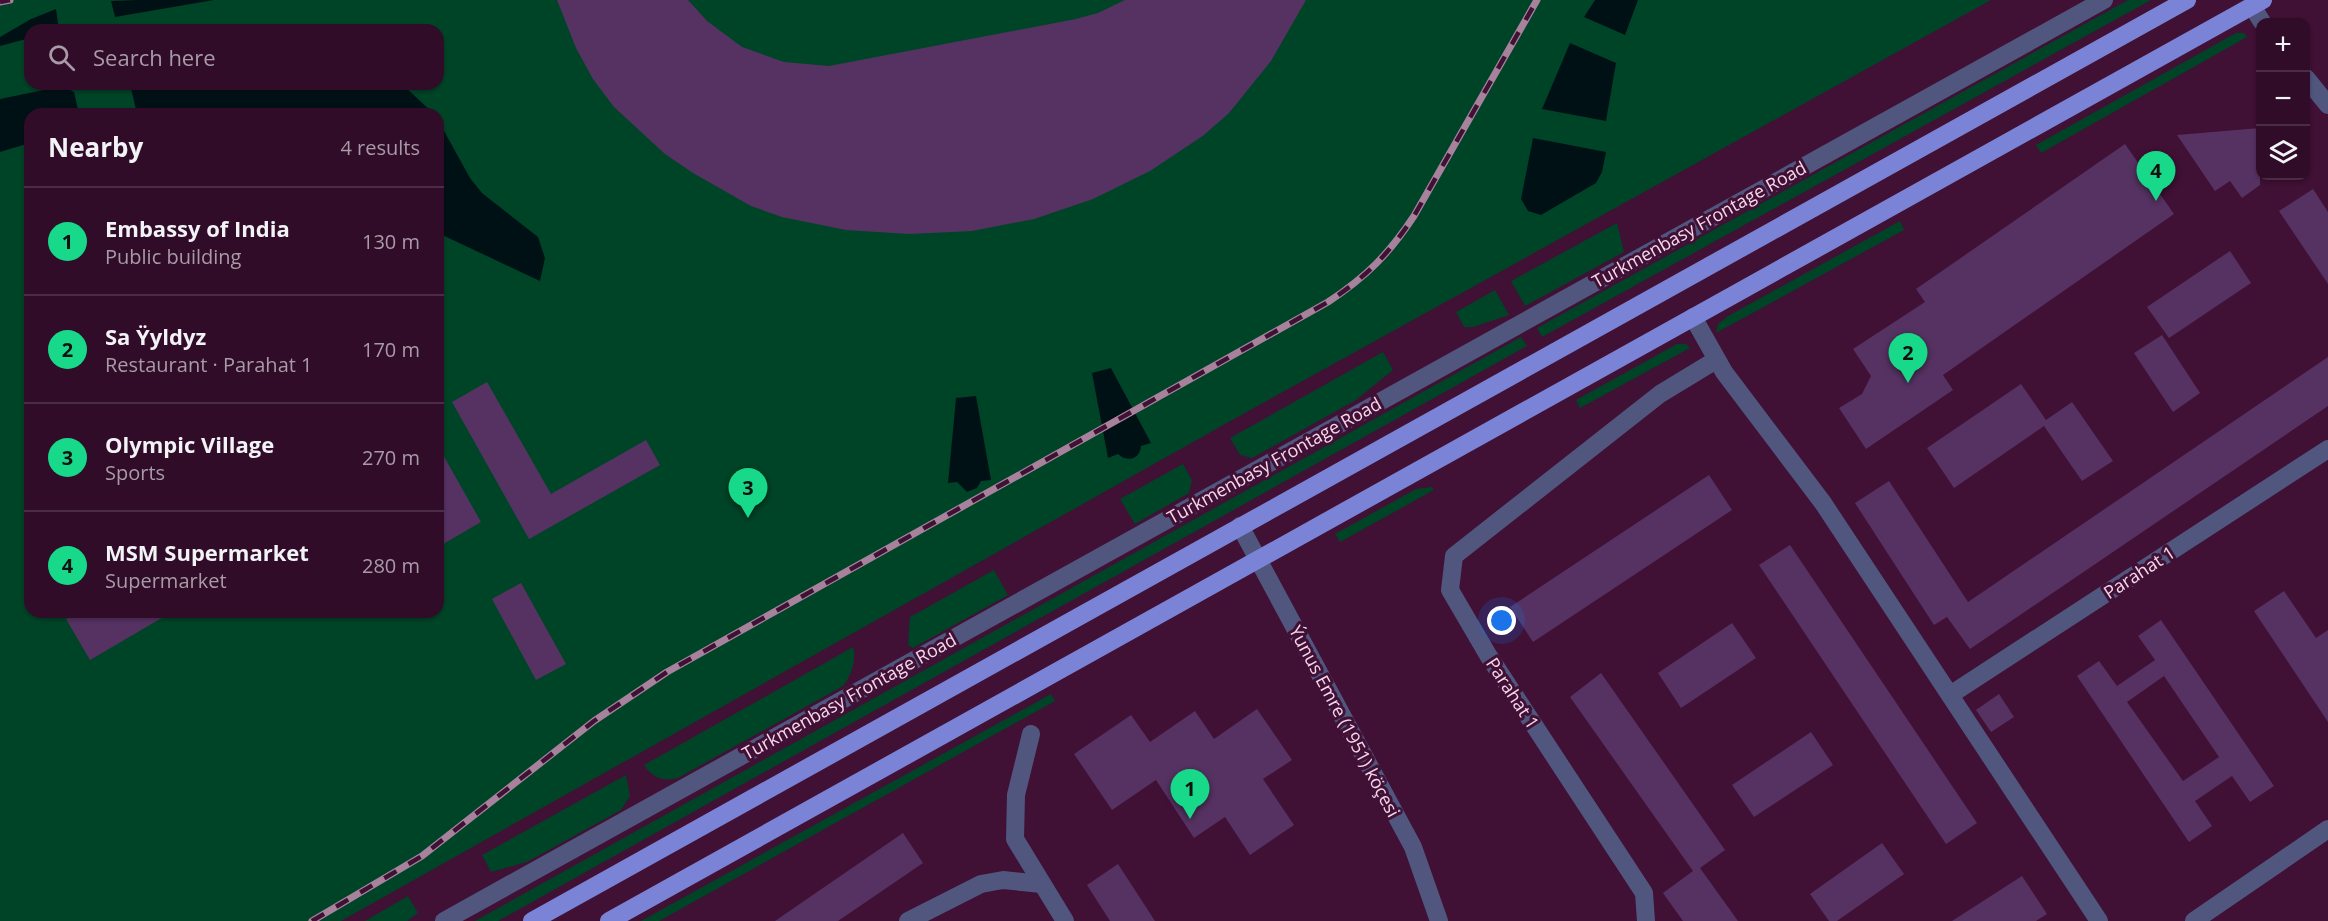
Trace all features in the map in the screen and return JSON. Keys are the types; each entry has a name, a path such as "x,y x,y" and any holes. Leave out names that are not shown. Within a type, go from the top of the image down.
{"main road":[{"path":"532,921 2187,0"},
{"path":"609,921 2258,3"}],"street":[{"name":"Turkmenbasy Frontage Road","path":"444,921 2104,0"},
{"path":"2258,3 2261,18"},
{"path":"2310,83 2328,105"},
{"path":"1693,317 1716,360 1823,503 2099,921"},
{"name":"Parahat 1","path":"1646,921 1644,893 1488,655 1450,590 1454,556 1660,394 1716,360"},
{"name":"Parahat 1","path":"1950,695 2328,449"},
{"name":"Ýunus Emre (1951) köçesi","path":"1240,526 1413,847 1436,920"},
{"path":"1031,734 1016,795 1015,839 1065,921"},
{"path":"2194,921 2328,829"},
{"path":"908,921 981,884 1003,880 1042,884"}],"green space":[{"path":"0,0 1991,0 1225,424 341,921 0,921"},
{"path":"2128,0 2151,0 1542,337 1537,328"},
{"path":"2236,33 2244,33 2247,37 2041,153 2036,145"},
{"path":"1900,221 1904,230 1716,333 1718,324 1728,316"},
{"path":"1617,223 1624,252 1525,306 1511,281"},
{"path":"1495,290 1509,315 1473,327 1464,327 1456,312"},
{"path":"1521,337 1527,346 498,921 475,921"},
{"path":"1677,344 1686,344 1690,348 1580,408 1576,400"},
{"path":"1383,352 1393,370 1356,400 1252,458 1240,455 1230,438"},
{"path":"1183,464 1192,480 1189,493 1135,524 1120,499"},
{"path":"1432,487 1434,490 1340,542 1335,534 1416,489"},
{"path":"994,570 1008,595 913,648 908,645 910,617"},
{"path":"853,647 852,668 843,686 678,778 659,778 644,765"},
{"path":"1051,694 1055,701 659,921 641,921"},
{"path":"626,775 630,796 621,810 527,862 491,872 482,855"},
{"path":"408,896 418,913 407,921 365,921"}],"shaded area":[{"path":"214,0 115,17 111,1"},
{"path":"1595,0 1638,0 1625,35 1584,17"},
{"path":"56,9 58,24 24,24 24,40 0,46 0,37 31,19"},
{"path":"1570,43 1616,63 1606,121 1542,109"},
{"path":"44,90 70,90 74,92 78,108 24,108 24,145 0,152 0,99"},
{"path":"131,90 408,90 428,108 136,108"},
{"path":"444,131 470,178 482,193 538,237 545,258 540,281 444,236"},
{"path":"1533,138 1606,152 1602,172 1596,183 1541,215 1528,211 1521,199"},
{"path":"1111,368 1151,443 1141,446 1136,457 1129,459 1118,454 1108,458 1092,373"},
{"path":"976,396 991,480 981,481 977,488 967,492 957,482 948,483 956,398"}],"building":[{"path":"557,0 688,0 707,21 742,47 784,62 829,66 1076,19 1098,13 1125,0 1306,0 1271,61 1229,113 1204,135 1150,171 1093,199 1034,219 972,231 909,234 846,230 782,217 751,206 693,173 665,154 614,107 593,79 576,48"},
{"path":"2256,128 2256,180 2260,180 2260,185 2242,198 2230,181 2215,191 2177,135"},
{"path":"2125,144 2174,214 1943,375 1953,390 1866,449 1839,408 1862,394 1871,376 1853,349 1925,302 1916,289"},
{"path":"2313,189 2328,212 2328,284 2279,211"},
{"path":"2230,251 2251,283 2169,338 2147,307"},
{"path":"2162,335 2200,393 2173,412 2134,353"},
{"path":"2328,357 2328,406 1970,649 1947,617 1934,625 1855,503 1889,481 1968,602"},
{"path":"487,382 551,494 646,440 660,465 529,539 452,402"},
{"path":"2021,384 2046,420 2072,402 2113,461 2082,481 2044,426 1954,488 1927,448"},
{"path":"444,457 481,522 444,544"},
{"path":"1709,475 1732,510 1533,642 1510,607"},
{"path":"1790,545 1977,823 1946,844 1759,565"},
{"path":"521,583 566,664 536,680 492,599"},
{"path":"2284,591 2316,638 2328,630 2328,722 2254,611"},
{"path":"68,618 162,618 90,660 66,619"},
{"path":"2161,620 2274,786 2250,802 2232,776 2195,801 2212,826 2189,842 2077,676 2099,661 2117,686 2155,660 2138,636","holes":["2164,676 2219,757 2183,781 2127,702"]},
{"path":"1732,623 1756,658 1681,708 1658,673"},
{"path":"1601,673 1725,850 1700,868 1738,921 1683,921 1663,893 1693,871 1570,697"},
{"path":"1999,694 2014,717 1991,732 1976,710"},
{"path":"1257,709 1292,760 1263,779 1294,825 1250,855 1225,817 1194,838 1156,780 1112,810 1074,754 1131,715 1150,742 1195,711 1214,739"},
{"path":"1811,732 1833,765 1754,817 1732,785"},
{"path":"903,833 923,863 838,921 775,921"},
{"path":"1882,843 1904,874 1837,921 1829,921 1810,894"},
{"path":"1118,864 1155,921 1110,921 1087,885"},
{"path":"2022,876 2047,914 2036,921 1952,921"}],"railway":[{"path":"0,2 10,0"},
{"path":"312,921 422,856 594,721 667,672 1342,293 1376,264 1414,216 1537,0"}],"place":[{"name":"MSM Supermarket","path":"2156,201"},
{"name":"Sa Ÿyldyz","path":"1908,383"},
{"name":"Olympic Village","path":"748,518"},
{"name":"Embassy of India","path":"1190,819"}]}
